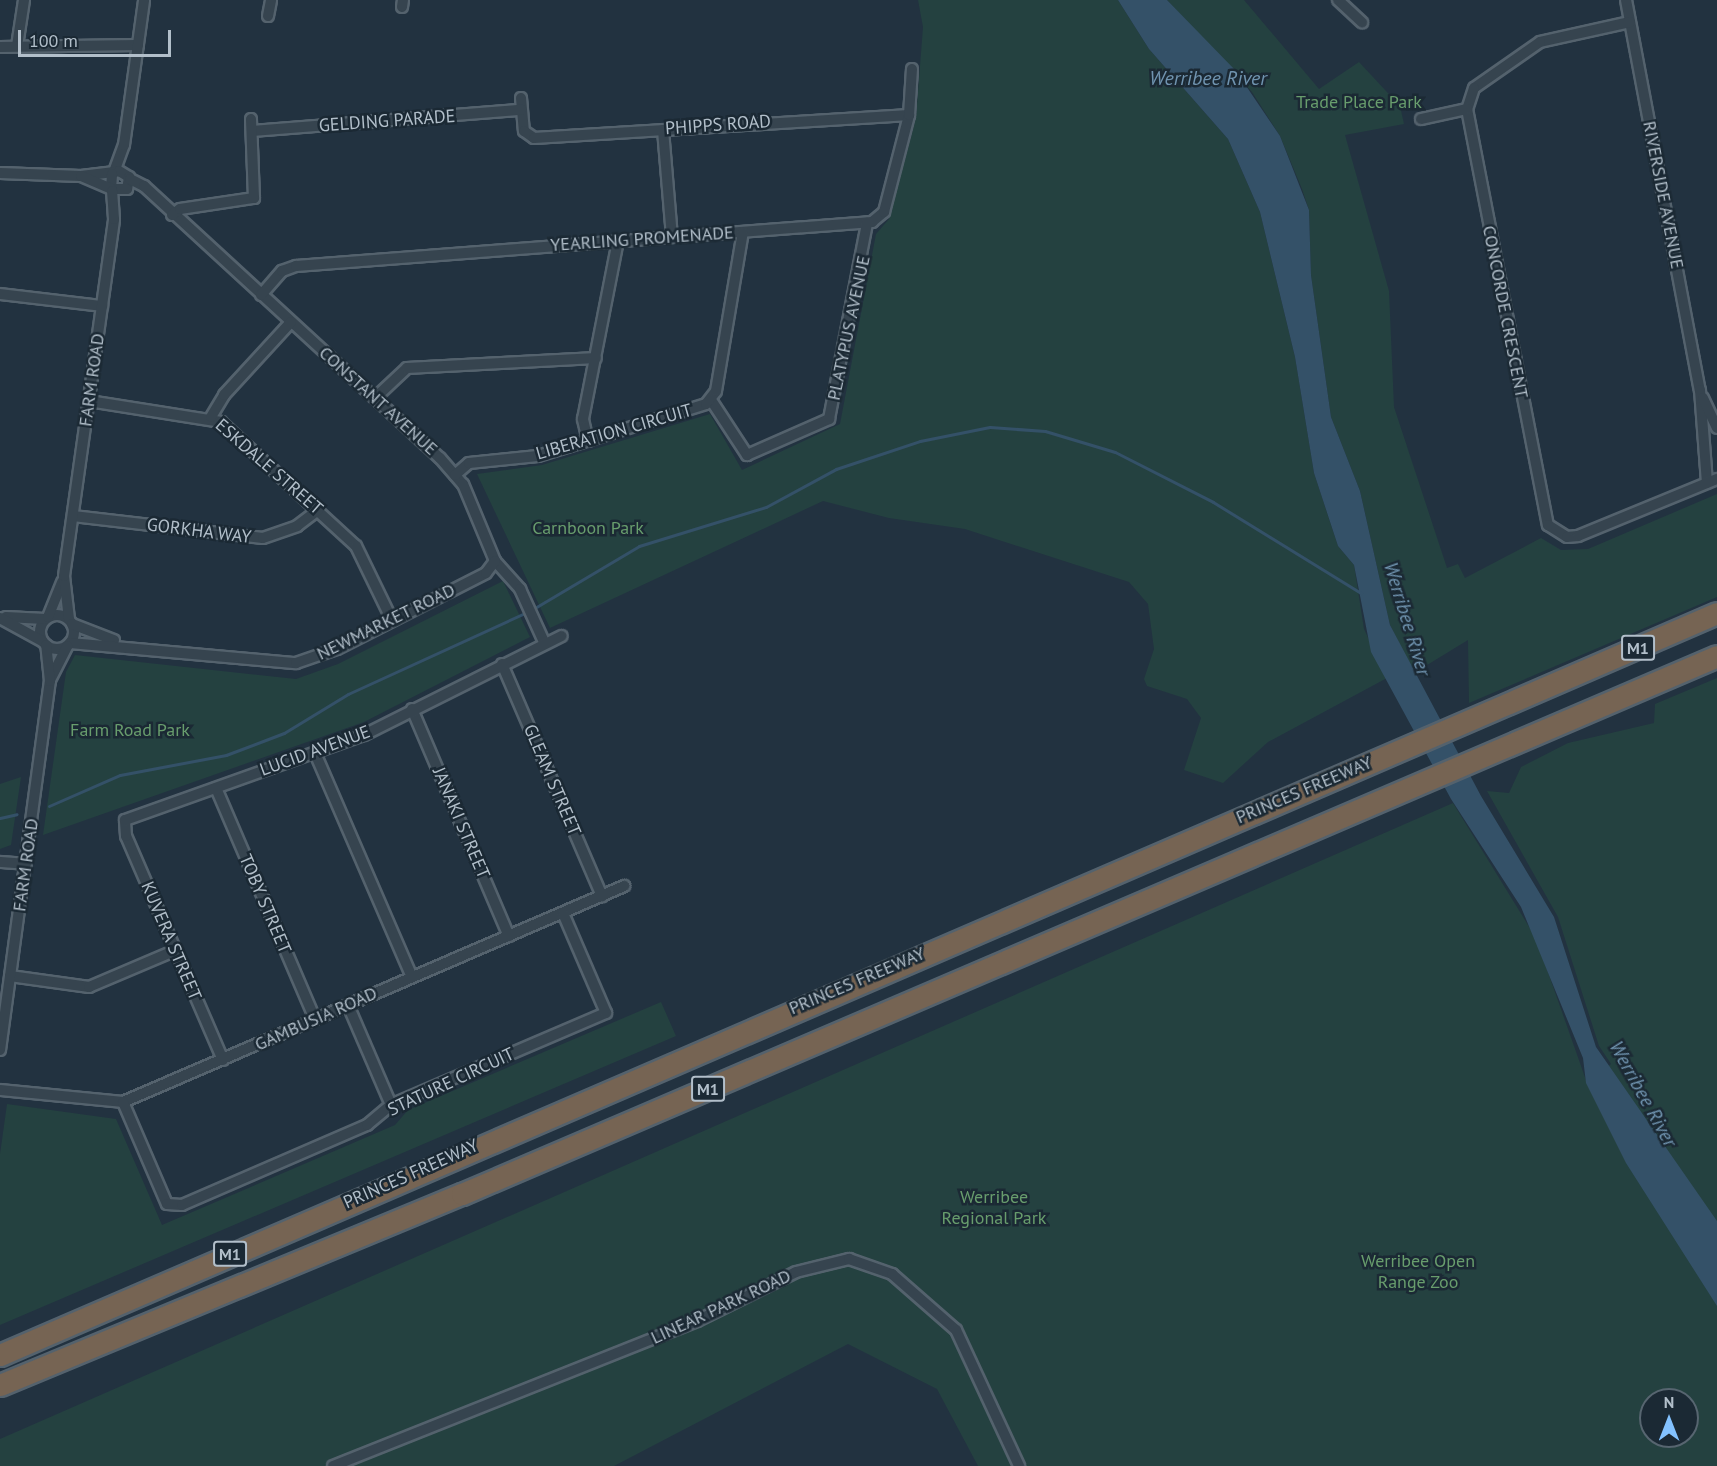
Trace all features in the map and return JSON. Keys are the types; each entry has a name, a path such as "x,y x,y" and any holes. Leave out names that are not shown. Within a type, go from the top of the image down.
{"highway":[{"name":"PRINCES FREEWAY","path":"0,1354 1717,613"},
{"name":"PRINCES FREEWAY","path":"0,1385 462,1194 1717,656"}],"street":[{"path":"17,46 24,0"},
{"path":"112,173 124,146 144,0"},
{"path":"268,16 271,0"},
{"path":"1338,0 1362,22"},
{"name":"RIVERSIDE AVENUE","path":"1626,0 1700,390 1712,481"},
{"path":"1421,120 1467,110 1474,88 1540,42 1630,22"},
{"path":"0,47 138,45"},
{"path":"867,223 884,212 909,115 912,69"},
{"path":"521,98 521,111"},
{"name":"CONCORDE CRESCENT","path":"1467,110 1548,525 1567,537 1578,536 1712,481"},
{"name":"PHIPPS ROAD","path":"521,111 528,136 909,115"},
{"name":"GELDING PARADE","path":"252,131 521,111"},
{"path":"172,215 180,209 254,198 251,119"},
{"path":"663,130 672,237"},
{"path":"0,173 81,176 112,173 129,177 124,146"},
{"name":"FARM ROAD","path":"0,1047 50,681 44,643 46,618 64,576 73,516 114,219 112,173"},
{"name":"CONSTANT AVENUE","path":"81,176 112,190 155,198"},
{"name":"CONSTANT AVENUE","path":"129,177 375,398 455,475 495,561 512,576 545,644"},
{"name":"FARM ROAD","path":"114,219 129,177"},
{"name":"YEARLING PROMENADE","path":"261,295 282,271 296,266 867,223"},
{"name":"PLATYPUS AVENUE","path":"711,400 747,455 829,419 867,223"},
{"name":"LIBERATION CIRCUIT","path":"455,475 477,461 538,456 711,400 743,232"},
{"path":"588,441 584,419 618,241"},
{"path":"0,294 102,306"},
{"path":"211,417 224,395 291,322"},
{"path":"375,398 407,368 596,358"},
{"name":"RIVERSIDE AVENUE","path":"1700,390 1717,428"},
{"name":"ESKDALE STREET","path":"89,401 211,417 356,546 392,620"},
{"name":"GORKHA WAY","path":"73,516 263,538 297,526 318,510"},
{"name":"NEWMARKET ROAD","path":"44,643 125,644 296,663 338,649 486,573 495,561"},
{"name":"FARM ROAD","path":"50,681 68,644 71,622 64,576"},
{"path":"0,617 46,618"},
{"path":"0,617 44,643"},
{"name":"NEWMARKET ROAD","path":"46,618 71,622 125,644"},
{"name":"LUCID AVENUE","path":"126,820 315,753 562,636"},
{"name":"GLEAM STREET","path":"502,664 602,896"},
{"name":"JANAKI STREET","path":"412,709 509,936"},
{"path":"315,753 412,977"},
{"name":"TOBY STREET","path":"216,788 315,1019"},
{"name":"KUVERA STREET","path":"126,820 126,836 223,1060"},
{"path":"0,862 26,864"},
{"name":"GAMBUSIA ROAD","path":"0,1090 123,1102 624,886"},
{"name":"STATURE CIRCUIT","path":"123,1102 167,1204 182,1205 367,1125 391,1105 606,1013 563,913"},
{"path":"10,976 89,987 176,950"},
{"path":"348,1005 391,1105"},
{"name":"LINEAR PARK ROAD","path":"333,1466 677,1329 803,1269 849,1259 892,1274 956,1330 1018,1466"}],"green space":[{"name":"Carnboon Park","path":"918,0 1118,0 1149,49 1228,139 1260,212 1295,357 1314,473 1338,546 1354,565 1364,629 1387,678 1268,742 1223,783 1184,770 1201,718 1187,699 1147,686 1144,679 1154,649 1148,604 1129,582 965,529 889,518 823,501 550,628 477,474 542,465 710,414 742,470 840,424 876,234 889,219 916,118 923,27"},
{"name":"Trade Place Park","path":"1167,0 1244,0 1319,89 1359,62 1400,106 1404,124 1345,135 1389,291 1394,407 1447,568 1458,564 1465,578 1541,538 1561,550 1588,549 1717,494 1717,597 1469,703 1468,640 1414,673 1390,625 1360,491 1331,417 1311,275 1309,210 1302,189 1280,136 1252,92"},
{"name":"Farm Road Park","path":"503,581 530,637 364,722 43,835 66,672 75,655 296,679 338,664"},
{"name":"Werribee Regional Park","path":"1717,678 1717,1466 978,1466 937,1389 848,1344 614,1466 0,1466 0,1439 1453,803 1536,938 1587,1083 1611,1064 1599,1046 1558,917 1487,791 1509,793 1521,767 1568,743 1654,723 1655,704"},
{"path":"21,777 11,845 0,849 0,784"},
{"path":"661,1002 676,1036 0,1325 0,1154 7,1104 116,1119 162,1225 395,1125 408,1110"}],"water":[{"name":"Werribee River","path":"1118,0 1167,0 1236,71 1280,136 1309,210 1311,275 1331,417 1360,491 1390,625 1481,796 1554,917 1596,1047 1717,1221 1717,1306 1626,1163 1586,1083 1583,1058 1521,907 1451,799 1371,652 1354,565 1338,546 1314,473 1295,357 1260,212 1228,139 1149,49"}],"waterway":[{"path":"533,609 639,546 766,507 836,469 920,441 990,427 1045,431 1115,452 1213,502 1361,593"},
{"path":"49,806 120,775 226,755 284,733 348,694 527,612"},
{"path":"0,818 17,814"}],"park label":[{"name":"Werribee Open Range Zoo","path":"1418,1272"}]}
